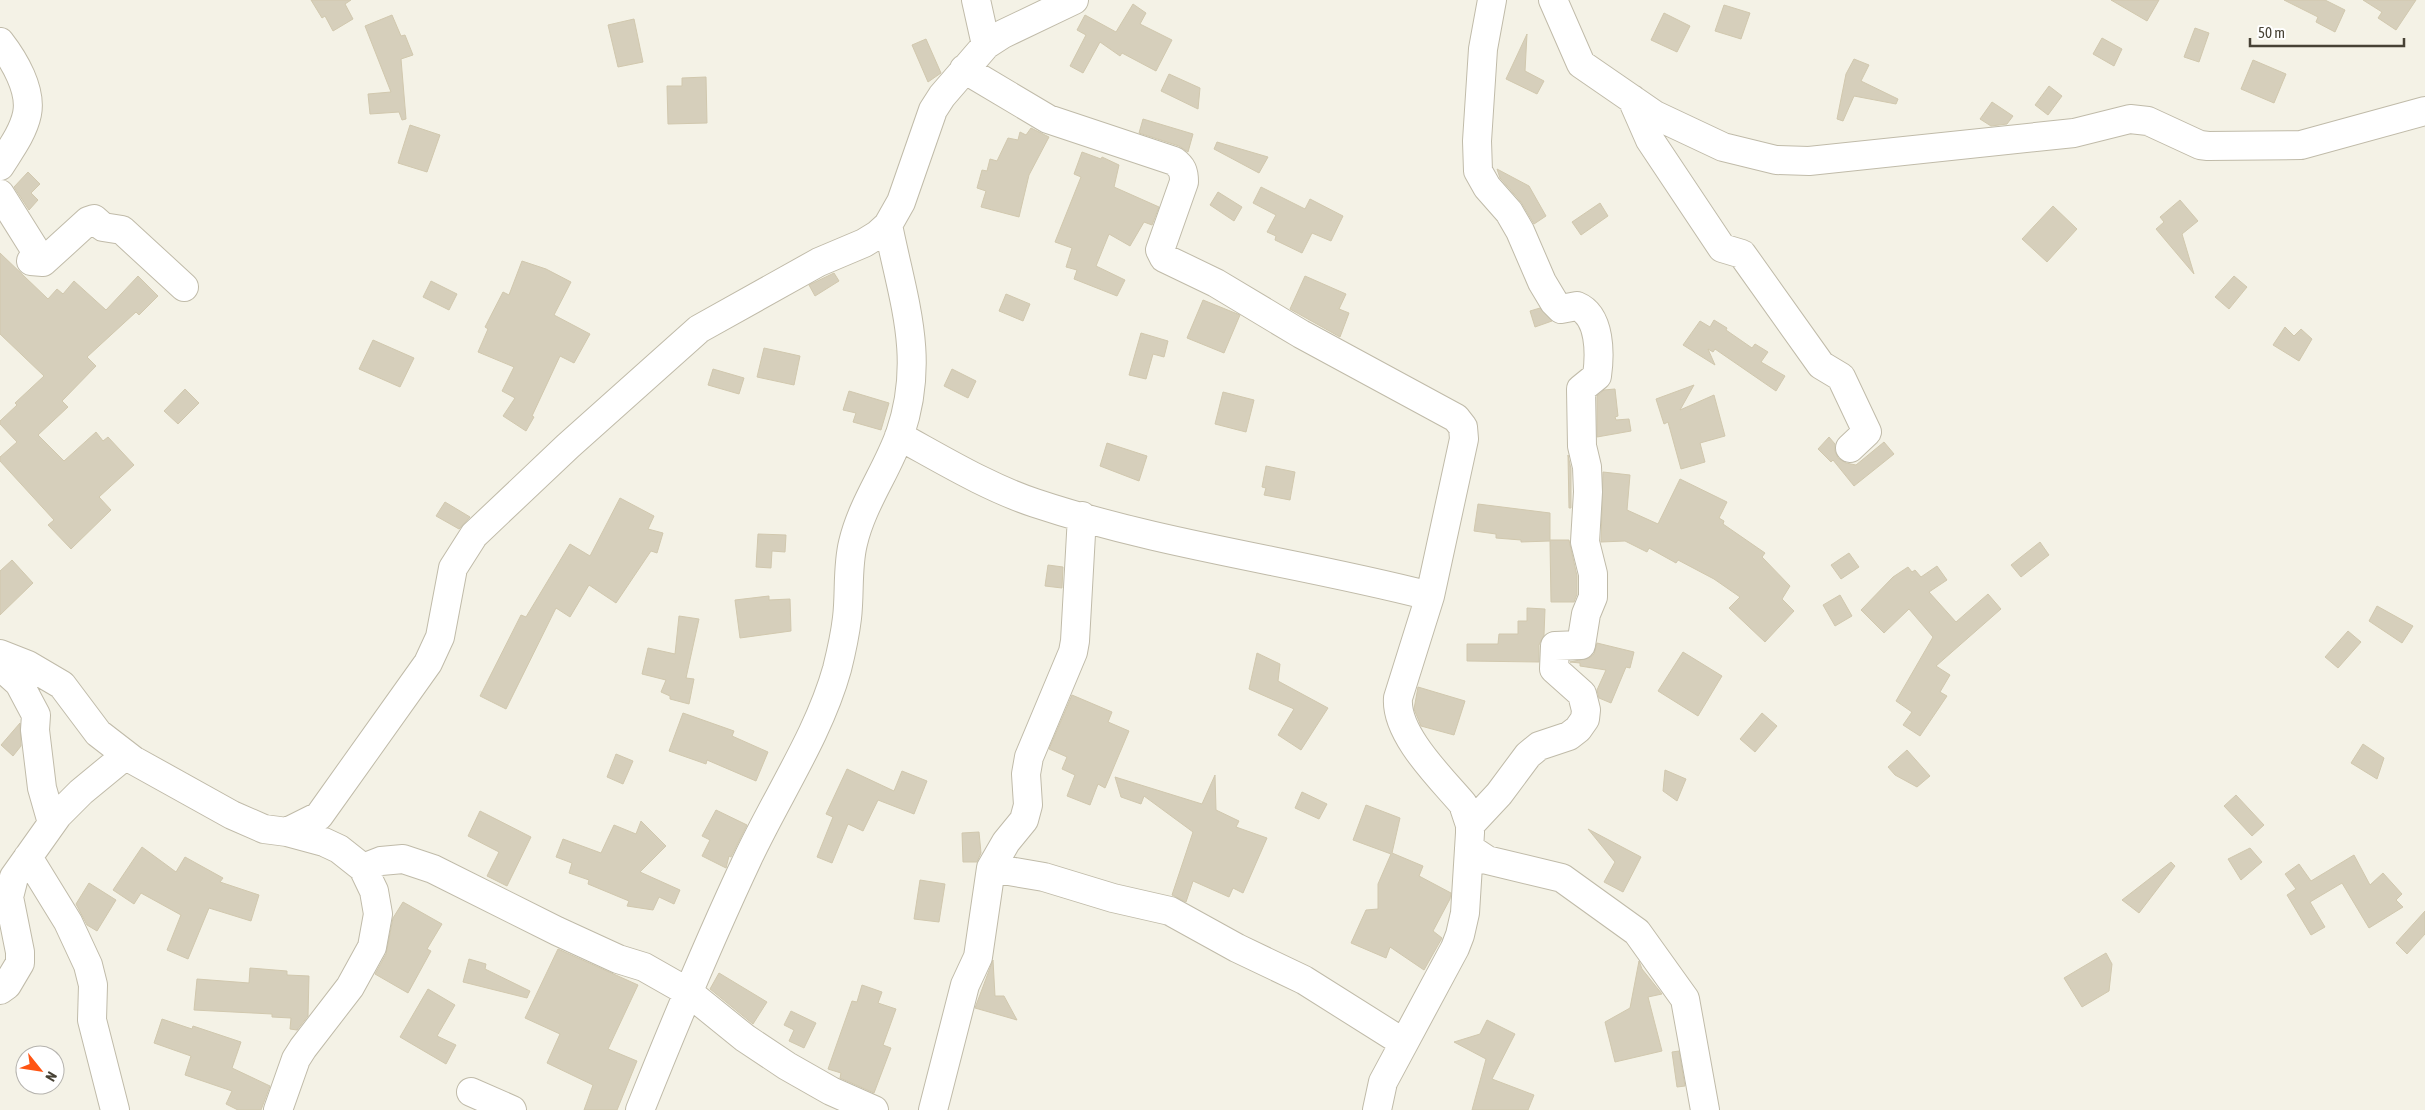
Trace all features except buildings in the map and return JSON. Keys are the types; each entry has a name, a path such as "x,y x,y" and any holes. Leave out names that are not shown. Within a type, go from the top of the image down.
{"street":[{"path":"976,0 986,45"},
{"path":"287,832 313,821 323,812 428,663 440,638 452,568 474,535 568,446 699,330 819,262 864,243 888,225 900,202 937,102 964,69 986,45 1011,30 1074,0"},
{"path":"1470,836 1528,755 1539,746 1569,736 1578,729 1585,719 1586,710 1582,694 1554,669 1555,646 1581,645 1586,614 1593,597 1593,574 1585,542 1588,492 1587,467 1582,446 1581,389 1597,376 1598,347 1589,314 1577,306 1561,309 1554,302 1542,282 1520,231 1509,212 1487,187 1478,171 1477,141 1483,49 1492,0"},
{"path":"1553,0 1581,64 1655,115 1723,147 1788,161 2074,133 2130,119 2148,121 2200,145 2290,146 2425,111"},
{"path":"0,42 21,73 28,112 22,130 0,166"},
{"path":"964,69 1034,112 1055,122 1174,161 1181,166 1184,173 1184,182 1160,250 1164,258 1216,283 1301,334 1456,418 1463,426 1464,439 1430,596 1398,698 1398,708 1404,727 1426,760 1463,804 1470,836 1465,913 1455,948 1383,1082 1377,1110"},
{"path":"1632,99 1650,140 1722,248 1742,254 1821,365 1841,377 1867,432 1850,448"},
{"path":"0,194 37,253 31,261 43,262 88,221 94,219 103,227 122,230 184,287"},
{"path":"640,1110 688,992 749,856 815,724 836,670 847,618 853,543 871,493 899,436 909,402 913,373 907,306 888,225"},
{"path":"899,436 999,489 1035,503 1203,548 1336,574 1430,596"},
{"path":"933,1110 965,984 978,957 991,868 1006,842 1024,820 1028,804 1026,774 1028,758 1073,652 1082,516"},
{"path":"0,654 28,665 62,685 98,733 126,755 232,815 264,829 287,832 330,845 363,868 374,890 378,914 372,947 350,987 302,1048 296,1059 278,1110"},
{"path":"0,666 19,683 36,715 35,730 42,788 52,823"},
{"path":"0,990 7,985 20,963 8,918 10,887 14,877 52,823 81,792 126,755"},
{"path":"1470,836 1488,860 1562,878 1637,932 1685,1000 1705,1110"},
{"path":"28,857 68,922 88,965 92,985 92,1020 115,1110"},
{"path":"363,868 380,861 403,859 432,869 557,931 618,959 644,967 688,992 745,1038 787,1066 831,1092 874,1110"},
{"path":"991,868 1044,877 1113,898 1170,911 1237,948 1304,980 1404,1043"},
{"path":"471,1092 512,1110"}]}
